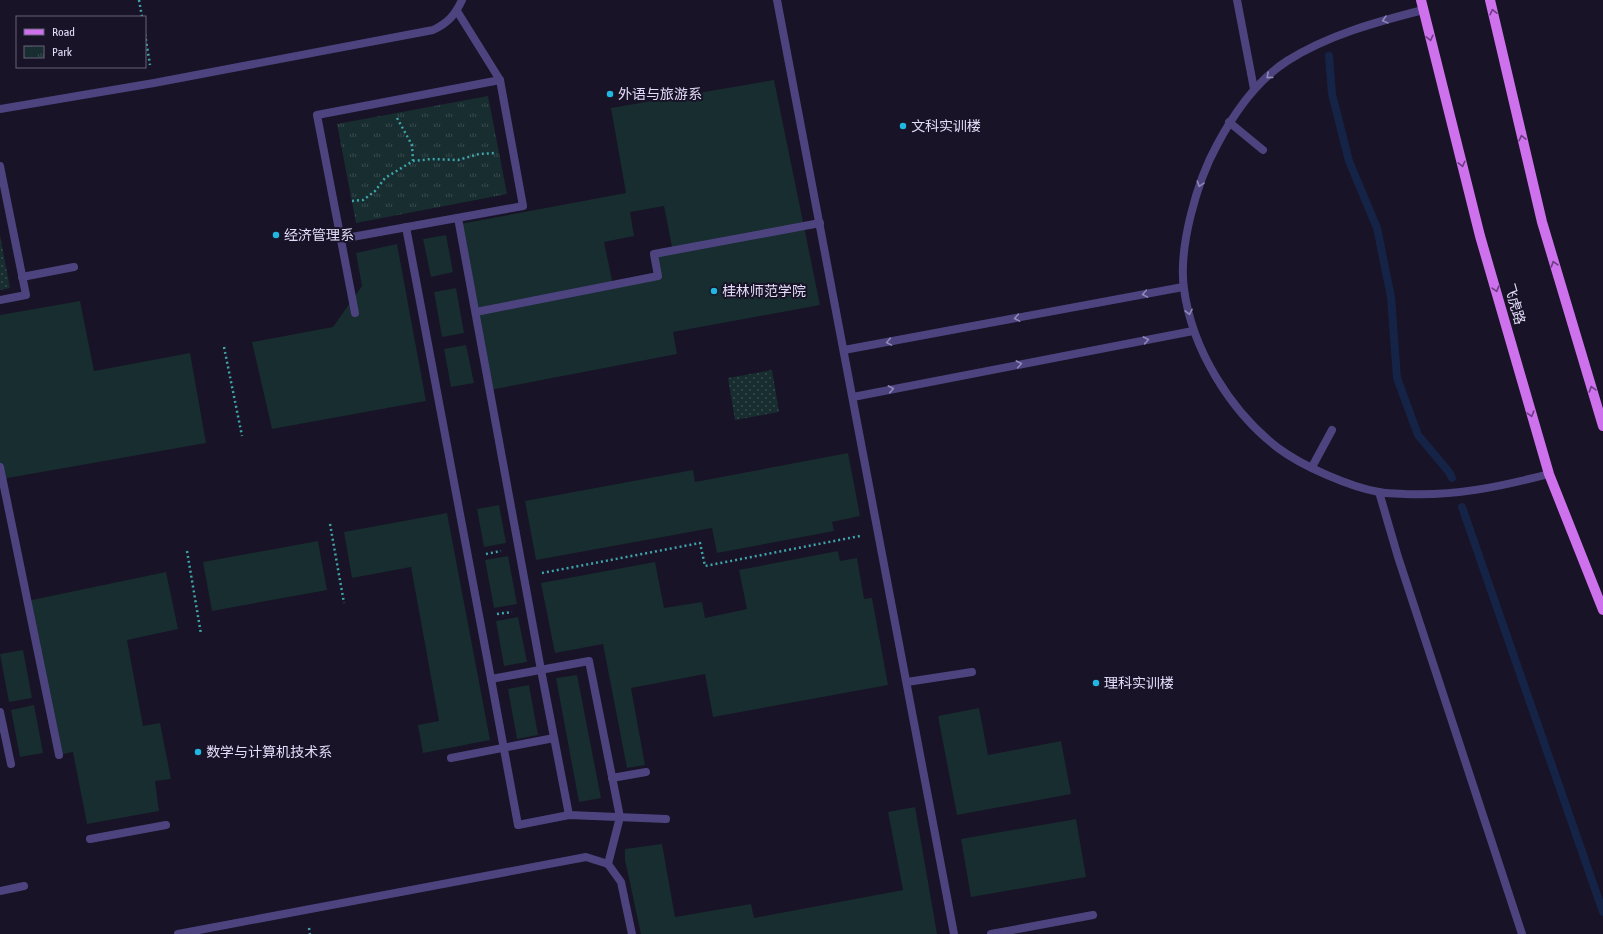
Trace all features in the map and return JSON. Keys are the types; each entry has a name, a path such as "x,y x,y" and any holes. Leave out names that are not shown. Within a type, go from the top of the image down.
{"main road":[{"path":"1490,0 1542,222 1603,426"},
{"name":"飞虎路","path":"1422,5 1480,236 1549,474 1603,610"}],"street":[{"path":"0,109 154,83 433,30 446,24 457,11 462,0"},
{"path":"777,0 954,934"},
{"path":"1237,0 1254,90"},
{"path":"1422,5 1328,40 1286,62 1254,90 1229,122 1207,163 1193,205 1185,247 1183,288 1192,331 1211,368 1238,410 1279,449 1329,477 1379,492 1438,495 1499,487 1549,474"},
{"path":"341,239 523,206 500,80 457,11"},
{"path":"355,313 317,115 500,80"},
{"path":"1229,122 1263,150"},
{"path":"0,166 26,295 0,300"},
{"path":"458,218 518,548 569,815"},
{"path":"476,312 658,276 654,254 820,223"},
{"path":"406,227 518,825 569,815 666,819"},
{"path":"22,277 74,268"},
{"path":"844,350 1183,288"},
{"path":"853,397 1192,331"},
{"path":"1312,467 1332,430"},
{"path":"0,467 58,755"},
{"path":"1379,492 1398,557 1522,934"},
{"path":"491,679 589,661 620,817 608,864"},
{"path":"907,682 972,672"},
{"path":"0,712 11,764"},
{"path":"451,758 554,738"},
{"path":"612,778 646,772"},
{"path":"90,839 166,825"},
{"path":"178,934 586,856 608,864 621,882 632,934"},
{"path":"0,891 24,886"},
{"path":"991,934 1093,915"}],"path":[{"path":"139,0 142,16"},
{"path":"146,39 154,83"},
{"path":"389,102 412,145 413,161"},
{"path":"333,200 363,200 375,191 385,178 413,161 431,159 458,160 480,154 513,152"},
{"path":"224,347 242,436"},
{"path":"330,524 344,603"},
{"path":"524,577 700,543 705,566 878,533"},
{"path":"468,557 518,548"},
{"path":"187,551 201,634"},
{"path":"479,618 530,609"}],"green space":[{"path":"774,80 820,305 673,332 677,354 490,390 460,224 626,193 611,108","holes":["664,206 672,247 654,254 658,276 613,285 604,242 634,236 630,212"]},
{"path":"488,96 507,194 356,223 337,124"},
{"path":"0,235 10,288 0,290"},
{"path":"446,235 453,272 431,277 423,239"},
{"path":"397,244 426,401 272,429 252,342 333,327 362,286 356,253"},
{"path":"456,288 464,333 442,337 434,292"},
{"path":"80,301 94,371 190,353 206,443 2,479 0,467 0,315"},
{"path":"466,345 474,383 451,387 444,349"},
{"path":"772,370 779,412 735,420 728,378"},
{"path":"848,453 860,516 832,522 834,531 717,553 712,528 536,560 525,501 693,470 695,482"},
{"path":"499,505 506,543 484,547 477,509"},
{"path":"447,513 490,740 423,753 418,725 439,721 411,567 352,578 344,532"},
{"path":"318,541 327,590 212,611 203,562"},
{"path":"838,551 840,561 857,558 864,599 872,598 888,685 713,717 705,674 631,688 645,765 627,768 603,644 555,653 541,583 655,562 664,608 702,602 705,618 747,609 739,570"},
{"path":"508,556 517,604 494,608 485,560"},
{"path":"166,572 178,629 127,640 143,726 160,723 171,779 155,781 159,811 87,824 73,752 59,755 27,601"},
{"path":"518,617 527,662 504,666 496,621"},
{"path":"23,650 32,698 9,702 0,654"},
{"path":"577,675 601,798 579,802 556,678"},
{"path":"529,685 538,735 517,739 508,689"},
{"path":"34,705 43,753 20,757 11,710"},
{"path":"979,708 988,755 1061,741 1071,794 957,815 938,716"},
{"path":"915,807 937,934 641,934 625,860 625,849 662,844 675,917 751,904 754,918 903,890 888,812"},
{"path":"1076,819 1086,877 971,897 961,839"}],"waterway":[{"path":"1329,56 1332,94 1349,161 1377,228 1391,297 1397,378 1418,435 1449,472 1452,478"},
{"path":"1462,507 1603,912"}],"place":[{"name":"外语与旅游系","path":"610,94"},
{"name":"文科实训楼","path":"903,126"},
{"name":"经济管理系","path":"276,235"},
{"name":"桂林师范学院","path":"714,291"},
{"name":"理科实训楼","path":"1096,683"},
{"name":"数学与计算机技术系","path":"198,752"}]}
